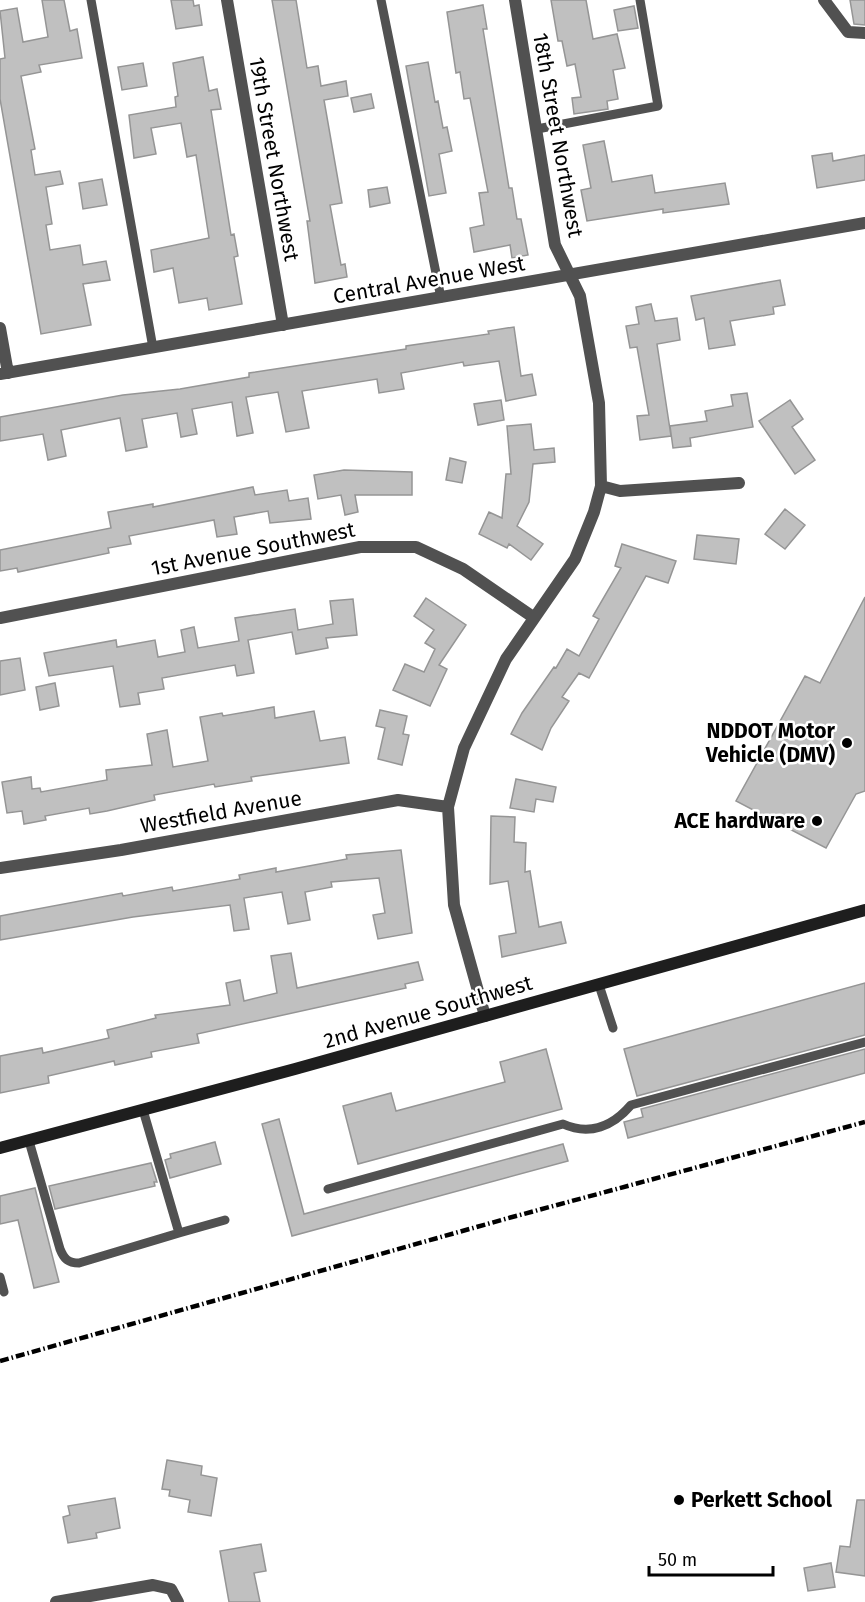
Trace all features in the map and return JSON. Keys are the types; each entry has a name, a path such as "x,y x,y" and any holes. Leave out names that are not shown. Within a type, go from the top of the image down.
{"street":[{"name":"19th Street Northwest","path":"227,0 283,325"},
{"name":"18th Street Northwest","path":"485,1016 454,905 448,807 464,748 506,659 532,617 575,559 594,512 600,486 598,403 580,296 555,245 515,0"},
{"path":"824,0 848,32 865,33"},
{"name":"Central Avenue West","path":"4,373 865,223"},
{"path":"0,328 4,373"},
{"path":"600,486 620,491 739,483"},
{"name":"1st Avenue Southwest","path":"0,618 360,547 416,547 463,569 532,617"},
{"name":"Westfield Avenue","path":"0,868 121,850 398,800 448,807"},
{"name":"2nd Avenue Southwest","path":"0,1148 865,910"},
{"path":"56,1602 153,1585 171,1589 178,1602"}],"lane":[{"path":"91,0 153,348"},
{"path":"381,0 441,298"},
{"path":"537,129 658,106 640,0"},
{"path":"599,985 613,1029"},
{"path":"328,1189 563,1124 579,1131 617,1121 631,1105 865,1042"},
{"path":"143,1110 179,1233"},
{"path":"29,1141 60,1249 64,1258 71,1263 225,1220"},
{"path":"0,1277 4,1292"}],"building":[{"path":"42,0 64,0 70,31 77,29 82,58 39,65 41,72 21,76 35,149 31,150 35,175 60,171 63,184 46,187 52,224 46,225 50,250 80,245 83,265 106,261 110,280 83,284 91,325 41,334 0,99 0,59 5,58 0,11 17,8 23,42 48,37"},
{"path":"171,0 193,0 194,6 199,5 202,25 176,29"},
{"path":"272,0 296,0 307,68 318,66 321,86 346,81 348,96 324,100 342,203 330,205 341,265 345,264 347,277 315,283 307,221 310,221"},
{"path":"551,0 586,0 593,39 617,34 625,68 613,70 618,99 607,101 608,109 574,114 572,98 581,97 575,64 567,66 562,41 558,41"},
{"path":"850,0 865,0 865,25 854,24"},
{"path":"483,5 487,29 483,29 509,188 512,188 517,219 521,219 528,255 512,258 510,245 474,252 470,228 484,225 479,193 488,192 470,98 464,99 460,72 456,73 447,12"},
{"path":"634,6 638,28 618,31 614,10"},
{"path":"203,57 209,91 217,89 221,109 211,110 231,235 234,234 238,256 234,257 242,304 209,310 207,298 179,303 173,268 154,272 151,250 209,238 196,155 187,157 181,123 151,128 156,154 134,158 129,115 176,107 175,97 178,96 173,63"},
{"path":"428,62 435,102 438,101 443,128 447,127 452,151 439,154 446,193 429,196 406,66"},
{"path":"143,63 147,86 122,90 118,67"},
{"path":"371,94 374,108 354,112 351,98"},
{"path":"604,141 612,182 652,175 655,193 725,183 729,204 663,213 663,209 587,221 581,190 591,188 583,145"},
{"path":"832,153 833,161 865,155 865,180 817,188 812,156"},
{"path":"102,179 107,205 83,209 79,183"},
{"path":"387,187 390,203 370,207 368,190"},
{"path":"780,280 785,305 773,307 774,314 730,321 735,345 709,349 704,318 696,320 691,296"},
{"path":"651,304 655,321 677,318 680,340 657,344 671,436 640,440 637,416 649,415 637,347 630,348 626,326 639,324 636,307"},
{"path":"514,327 521,376 532,374 536,395 506,401 499,361 464,366 463,362 401,373 404,389 379,393 377,379 302,391 309,428 286,432 278,392 246,397 253,433 237,436 232,402 192,409 197,434 181,437 177,413 142,419 147,447 126,451 120,418 61,430 66,456 48,460 43,434 0,441 0,417 123,395 180,389 249,377 249,373 406,349 406,346 489,334 488,331"},
{"path":"747,393 753,427 690,438 691,446 673,448 670,426 707,421 705,411 733,406 731,395"},
{"path":"501,400 504,420 478,425 474,404"},
{"path":"790,400 803,419 792,427 815,460 795,474 759,421"},
{"path":"531,424 534,450 554,448 555,462 533,464 529,502 517,526 543,544 531,560 509,544 507,548 479,534 489,512 502,518 506,474 511,474 507,426"},
{"path":"450,458 466,462 462,483 446,480"},
{"path":"344,470 412,472 412,495 355,495 358,512 345,515 341,495 318,499 314,475"},
{"path":"253,487 255,495 287,490 289,501 308,498 311,519 270,523 268,511 234,517 237,534 217,537 214,520 129,536 131,544 108,548 109,553 18,572 17,568 0,571 0,550 111,528 108,512 153,504 153,507"},
{"path":"785,509 805,525 785,549 765,534"},
{"path":"697,535 739,539 736,564 694,559"},
{"path":"622,544 676,561 668,583 646,576 589,678 579,673 562,697 569,701 551,728 542,750 511,734 522,713 554,667 556,668 567,649 579,656 599,619 593,616 621,568 615,566"},
{"path":"865,597 865,791 856,794 826,848 736,801 805,676 820,683"},
{"path":"426,598 466,625 439,665 447,669 430,706 393,690 405,664 424,672 435,649 425,643 434,630 414,616"},
{"path":"353,599 357,635 326,638 328,648 296,654 292,632 248,640 254,673 237,676 235,665 162,678 164,689 138,693 140,704 120,707 113,666 49,676 44,653 116,640 117,647 155,640 158,657 185,652 181,630 194,627 198,648 239,641 235,618 295,609 298,630 333,624 330,601"},
{"path":"20,658 25,690 0,695 0,661"},
{"path":"55,683 59,706 40,710 36,687"},
{"path":"274,707 275,718 314,711 320,741 345,737 349,763 251,777 252,781 215,787 214,784 154,795 155,800 107,811 90,814 89,808 45,816 46,820 24,824 22,811 7,813 2,782 31,777 32,789 40,788 41,792 107,780 106,770 152,765 147,734 167,730 173,767 208,761 200,717 222,713 223,716"},
{"path":"380,710 407,716 403,734 409,735 402,765 378,759 385,728 376,726"},
{"path":"516,779 556,787 553,802 536,799 534,812 510,808"},
{"path":"491,816 515,817 514,842 526,843 525,872 530,871 539,927 561,922 566,943 502,957 499,936 516,933 508,881 490,884"},
{"path":"401,850 412,933 378,939 373,915 385,913 379,878 331,882 332,887 305,892 310,920 288,924 282,892 244,898 249,929 234,931 230,905 133,917 0,940 0,916 122,893 123,896 172,887 173,891 240,879 239,875 276,868 276,872 347,859 346,855"},
{"path":"291,953 297,988 418,962 423,980 405,984 406,988 197,1034 199,1043 151,1052 152,1057 115,1065 114,1061 48,1076 49,1083 0,1093 0,1056 42,1048 43,1053 109,1038 107,1030 156,1018 155,1015 230,1005 226,983 240,980 244,1001 277,993 271,956"},
{"path":"865,983 865,1035 637,1096 624,1049"},
{"path":"546,1049 562,1109 358,1164 343,1106 391,1093 396,1111 505,1082 500,1062"},
{"path":"865,1049 865,1073 628,1138 624,1122 643,1117 641,1109"},
{"path":"279,1119 304,1214 563,1144 568,1161 292,1236 262,1124"},
{"path":"215,1142 221,1164 170,1178 165,1160 171,1158 170,1154"},
{"path":"151,1163 157,1182 154,1182 155,1186 55,1209 49,1186"},
{"path":"35,1188 59,1282 34,1288 18,1220 0,1224 0,1196"},
{"path":"167,1460 202,1466 201,1475 217,1478 211,1516 188,1512 190,1500 169,1496 170,1490 162,1489"},
{"path":"115,1498 120,1528 96,1533 97,1538 68,1543 63,1517 70,1515 68,1506"},
{"path":"857,1500 865,1500 865,1576 836,1572 840,1546 850,1547"},
{"path":"261,1544 266,1571 254,1573 260,1602 229,1602 220,1551"},
{"path":"831,1563 835,1587 808,1591 804,1568"}],"railway":[{"path":"0,1361 505,1219 865,1122"}],"place":[{"name":"NDDOT Motor Vehicle (DMV)","path":"847,743"},
{"name":"ACE hardware","path":"817,821"},
{"name":"Perkett School","path":"679,1500"}]}
